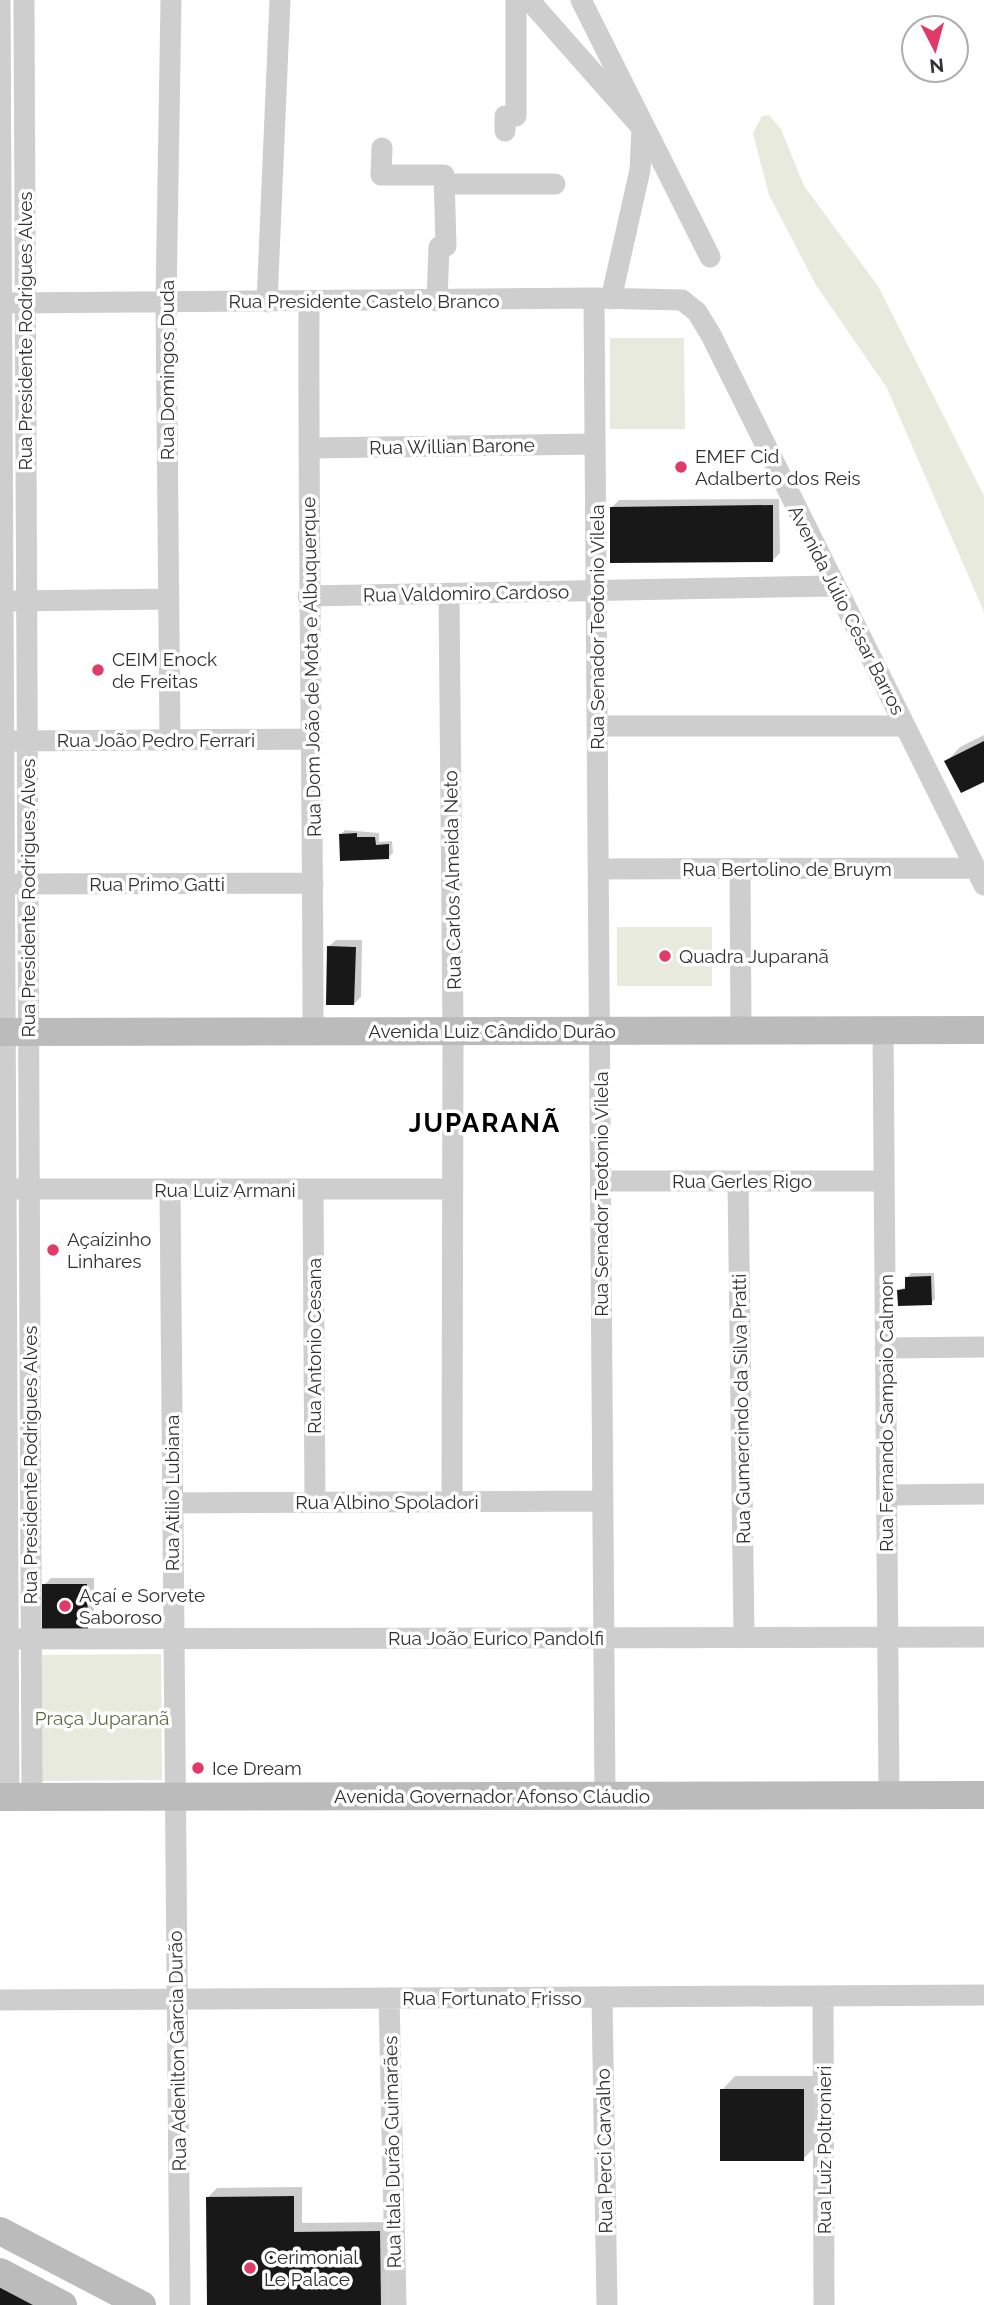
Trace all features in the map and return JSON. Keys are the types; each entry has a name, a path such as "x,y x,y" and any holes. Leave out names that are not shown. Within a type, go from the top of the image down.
{"street":[{"name":"Rua Presidente Rodrigues Alves","path":"1,0 2,884 11,1032 29,1190 30,1333 31,1639 13,1797"},
{"name":"Rua Presidente Rodrigues Alves","path":"13,1797 4,1462 3,1189 11,1032 28,884 24,0"},
{"name":"Rua Domingos Duda","path":"170,740 166,301 171,0"},
{"path":"267,302 280,0"},
{"path":"505,131 505,116 516,117 516,0"},
{"path":"529,0 643,127"},
{"path":"581,0 710,257"},
{"name":"Rua Senador Teotonio Vilela","path":"605,1796 596,444 603,298 640,170 643,127"},
{"path":"382,148 381,175 444,175 446,246 439,247 438,301"},
{"path":"444,184 555,184"},
{"name":"Rua Presidente Castelo Branco","path":"1,303 603,298 682,300 697,312 711,335"},
{"name":"Rua Dom João de Mota e Albuquerque","path":"309,302 308,596 312,739 313,1031"},
{"name":"Avenida Júlio César Barros","path":"711,335 980,877"},
{"name":"Rua Willian Barone","path":"309,448 596,444"},
{"path":"1,458 26,458"},
{"name":"Rua Valdomiro Cardoso","path":"308,596 834,586"},
{"name":"Rua Carlos Almeida Neto","path":"449,593 453,1031 450,1189 452,1502"},
{"path":"1,601 169,599"},
{"path":"597,726 904,726"},
{"name":"Rua João Pedro Ferrari","path":"2,741 312,739"},
{"path":"740,869 741,1030"},
{"name":"Rua Bertolino de Bruym","path":"598,870 740,869 980,877"},
{"name":"Rua Primo Gatti","path":"2,884 313,883"},
{"name":"Rua Fernando Sampaio Calmon","path":"883,1030 889,1795"},
{"name":"Avenida Luiz Cândido Durão","path":"11,1032 984,1030"},
{"name":"Rua Gerles Rigo","path":"601,1181 884,1181"},
{"name":"Rua Gumercindo da Silva Pratti","path":"738,1181 744,1637"},
{"name":"Rua Luiz Armani","path":"3,1189 450,1189"},
{"name":"Rua Antonio Cesana","path":"313,1189 315,1502"},
{"name":"Rua Atilio Lubiana","path":"170,1190 174,1797"},
{"path":"3,1333 30,1333"},
{"path":"885,1348 984,1347"},
{"path":"4,1462 30,1463"},
{"path":"887,1495 984,1494"},
{"name":"Rua Albino Spoladori","path":"172,1503 603,1501"},
{"name":"Rua João Eurico Pandolfi","path":"8,1639 984,1637"},
{"name":"Avenida Governador Afonso Cláudio","path":"13,1797 984,1795"},
{"name":"Rua Adenilton Garcia Durão","path":"174,1797 180,2305"},
{"name":"Rua Fortunato Frisso","path":"0,2000 984,1995"},
{"name":"Rua Luiz Poltronieri","path":"823,1996 824,2305"},
{"name":"Rua Perci Carvalho","path":"602,1997 607,2305"},
{"name":"Rua Itala Durão Guimarães","path":"388,1998 396,2305"},
{"path":"0,2231 142,2305"},
{"path":"0,2272 63,2305"}],"green space":[{"path":"769,115 781,129 804,186 878,286 984,496 984,612 887,388 816,285 769,195 753,133 762,116"},
{"path":"610,338 684,338 685,429 610,429"},
{"name":"Quadra Juparanã","path":"617,927 712,927 712,986 617,986"},
{"name":"Praça Juparanã","path":"161,1654 162,1780 42,1781 42,1655"}],"building":[{"path":"773,505 773,562 610,563 610,507"},
{"path":"984,741 984,782 961,793 944,761"},
{"path":"357,833 357,837 375,837 376,845 389,844 389,859 340,861 339,834"},
{"path":"327,946 356,947 354,1005 326,1005"},
{"path":"931,1276 932,1305 898,1306 897,1290 905,1289 905,1277"},
{"name":"Açaí e Sorvete Saboroso","path":"42,1584 87,1584 88,1629 42,1629"},
{"path":"720,2089 804,2089 804,2161 720,2161"},
{"path":"294,2196 294,2232 380,2231 381,2305 207,2305 206,2197"},
{"path":"0,2284 37,2305 0,2305"}],"place":[{"name":"EMEF Cid Adalberto dos Reis","path":"681,467"},
{"name":"CEIM Enock de Freitas","path":"98,670"},
{"name":"Quadra Juparanã","path":"665,956"},
{"name":"Açaízinho Linhares","path":"53,1250"},
{"name":"Açaí e Sorvete Saboroso","path":"65,1606"},
{"name":"Ice Dream","path":"198,1768"},
{"name":"Cerimonial Le Palace","path":"250,2268"}],"district":[{"name":"JUPARANÃ","path":"485,1123"}]}
